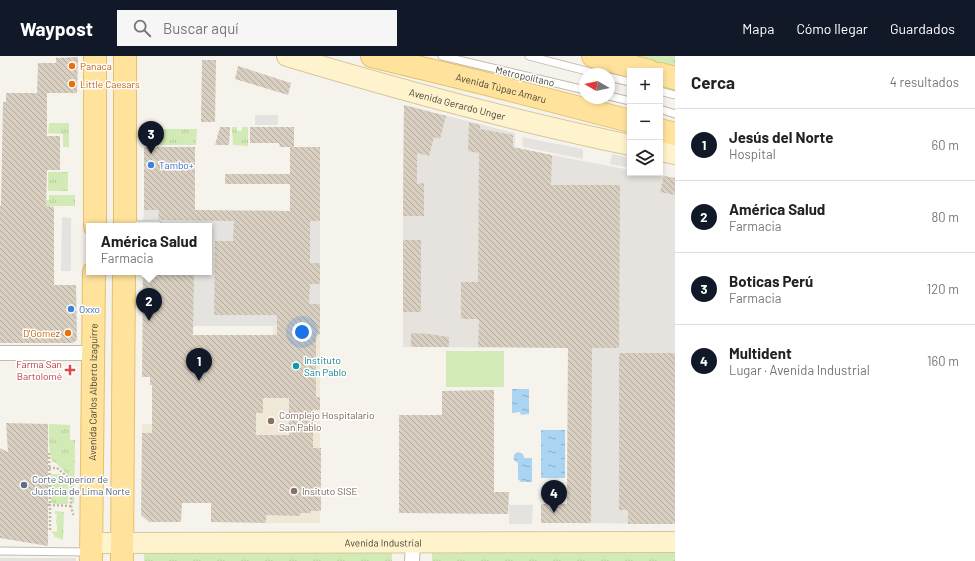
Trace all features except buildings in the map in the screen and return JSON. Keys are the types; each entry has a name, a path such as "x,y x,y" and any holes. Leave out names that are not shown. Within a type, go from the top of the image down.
{"main road":[{"path":"95,56 95,223"},
{"path":"125,56 125,223"},
{"name":"Avenida Gerardo Unger","path":"287,56 488,112 627,144"},
{"name":"Avenida Túpac Amaru","path":"372,56 627,120"},
{"path":"593,56 638,68"},
{"path":"663,75 675,78"},
{"path":"663,131 675,134"},
{"path":"663,152 675,154"},
{"path":"95,200 100,192 105,189 113,188 119,192 125,202"},
{"name":"Avenida Carlos Alberto Izaguirre","path":"91,552 94,275"},
{"path":"122,552 124,275"},
{"name":"Avenida Industrial","path":"91,552 412,551 675,542"}],"street":[{"path":"0,353 94,353"}],"lane":[{"name":"Metropolitano","path":"442,56 579,89"},
{"name":"Metropolitano","path":"529,56 579,69"},
{"path":"615,78 627,81"},
{"path":"663,92 675,95"},
{"path":"615,97 627,100"},
{"path":"663,110 675,114"},
{"path":"0,550 91,552"}],"path":[{"path":"49,451 50,530"},
{"path":"49,468 57,468 71,480 71,506 73,514"},
{"path":"49,505 71,506"}],"shaded area":[{"path":"404,105 515,133 515,148 627,169 627,176 663,176 675,178 675,524 567,523 568,348 403,347"},
{"path":"255,115 278,115 278,125 255,125"},
{"path":"522,137 583,149 583,159 523,147"},
{"path":"612,154 627,157 627,167 610,164"},
{"path":"144,210 320,211 320,326 193,326 146,275 212,275 212,223 143,223"},
{"path":"62,217 71,218 71,271 61,271"},
{"path":"320,326 320,523 266,523 266,460 142,459 142,424 256,424 256,413 263,413 263,394 271,394 273,327"},
{"path":"509,505 533,505 532,524 509,524"},
{"path":"0,558 76,558 76,561 0,561"}],"green space":[{"path":"602,56 675,56 675,76 663,73 663,68 646,68"},
{"path":"49,123 69,123 69,147 63,147 63,134 48,133"},
{"path":"232,127 237,127 237,131 242,131 242,127 248,127 248,146 233,145"},
{"path":"148,129 197,129 196,145 148,145"},
{"path":"48,172 68,172 68,191 48,191"},
{"path":"49,195 75,195 75,206 42,206 42,200 49,200"},
{"path":"446,351 504,351 504,387 446,387"},
{"path":"49,424 70,425 70,440 75,440 74,504 72,502 72,479 51,459"},
{"path":"51,474 60,474 68,480 68,504 53,504 51,501"},
{"path":"55,511 64,512 63,540 55,537 51,531 57,532 57,514 55,514"},
{"path":"432,547 675,549 675,561 432,561"},
{"path":"144,548 392,548 392,561 144,561"}],"water":[{"path":"512,389 529,389 529,414 521,415 520,412 512,413"},
{"path":"541,430 565,430 565,478 541,478"},
{"path":"518,452 523,454 524,458 532,458 532,482 521,482 518,479 518,463 514,460 514,457"}],"place":[{"name":"Panaca","path":"72,66"},
{"name":"Little Caesars","path":"72,84"},
{"name":"Boticas Perú","path":"151,154"},
{"name":"Tambo+","path":"151,165"},
{"name":"Oxxo","path":"71,309"},
{"name":"América Salud","path":"149,321"},
{"name":"D'Gomez","path":"68,333"},
{"name":"Instituto San Pablo","path":"296,366"},
{"name":"Farma San Bartolomé","path":"70,370"},
{"name":"Jesús del Norte","path":"199,381"},
{"name":"Complejo Hospitalario San Pablo","path":"271,421"},
{"name":"Corte Superior de Justicia de Lima Norte","path":"24,485"},
{"name":"Insituto SISE","path":"294,491"},
{"name":"Multident","path":"554,513"}]}
